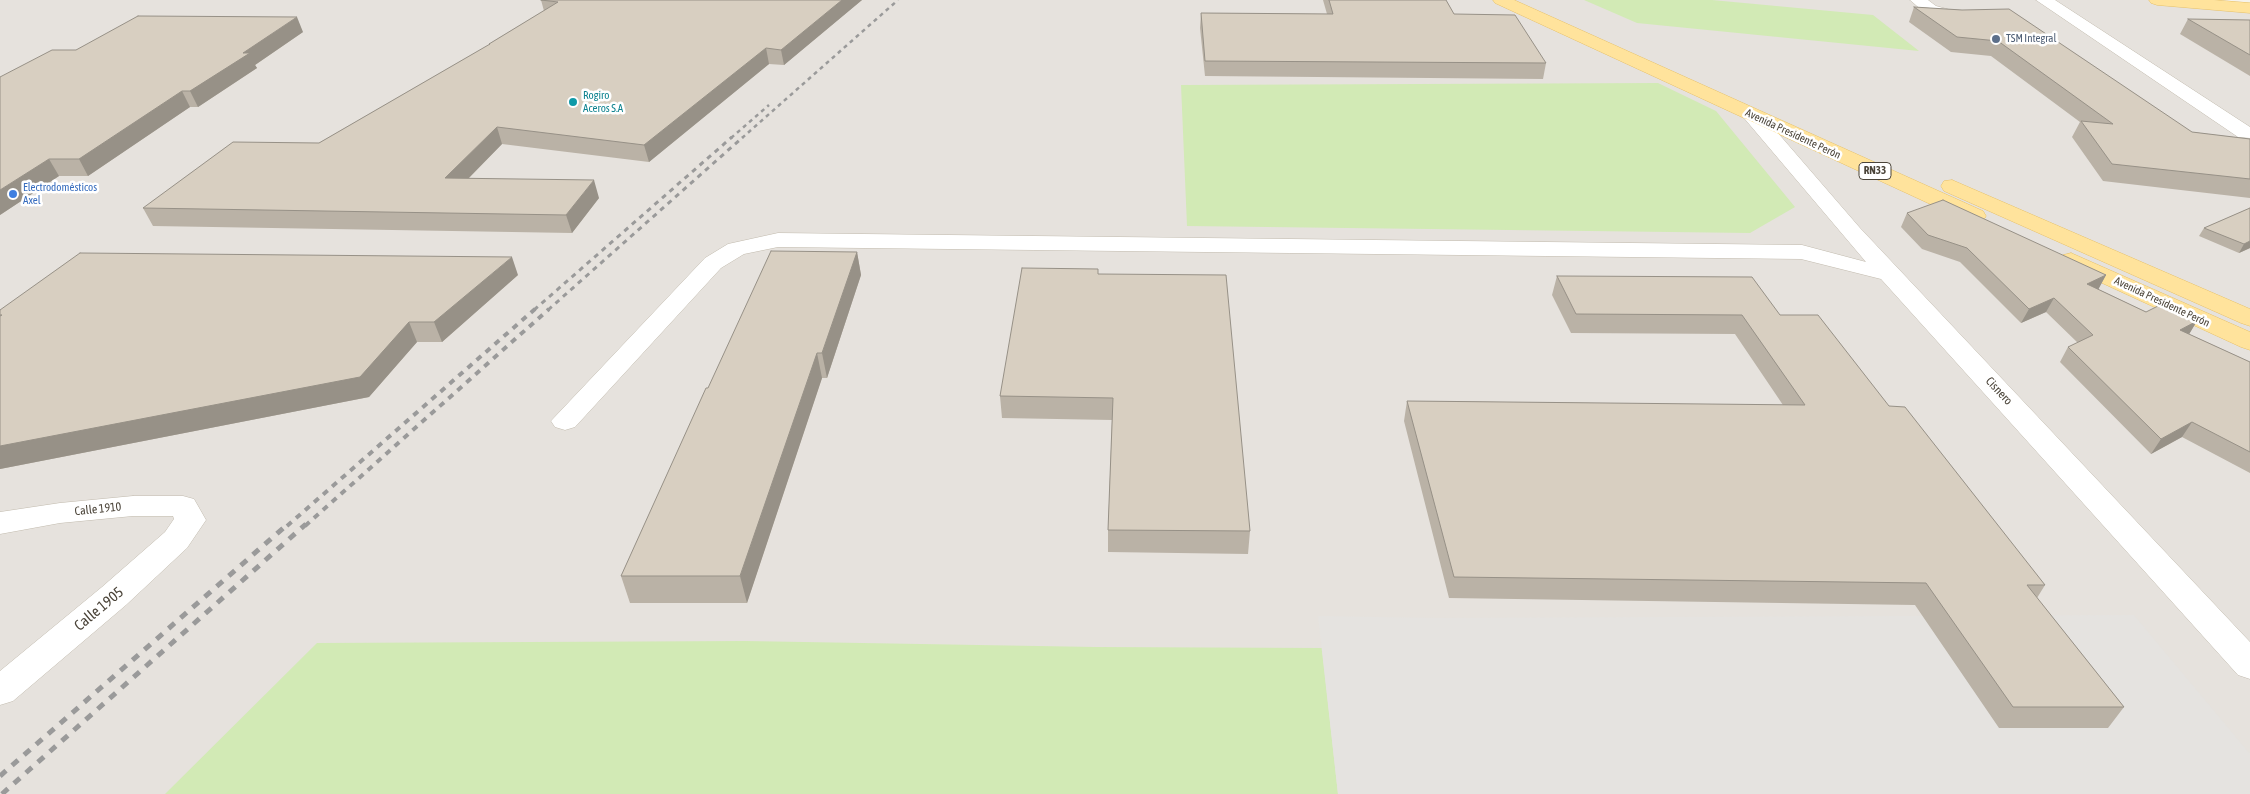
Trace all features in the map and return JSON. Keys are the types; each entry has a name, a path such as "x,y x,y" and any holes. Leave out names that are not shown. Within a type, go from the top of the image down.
{"main road":[{"name":"Avenida Presidente Perón","path":"1501,0 2250,342"},
{"name":"Avenida Presidente Perón","path":"1536,0 2250,318"},
{"path":"2157,0 2250,8"}],"lane":[{"path":"1918,0 1930,9 1962,19"},
{"path":"2044,0 2245,133"},
{"name":"Cisnero","path":"1751,114 1852,233 2250,665"},
{"path":"1802,252 1818,247 1836,236 1852,233"},
{"path":"565,422 713,263 736,249 778,240 1802,252 1868,270 1889,273"},
{"name":"Calle 1910","path":"0,524 60,513 132,506 183,506 190,520"},
{"name":"Calle 1905","path":"0,690 114,596 176,540 190,520"}],"shaded area":[{"path":"0,0 2157,0 2250,8 2250,794 0,794"},
{"path":"2134,615 2250,754 2250,794 1338,794 1318,616 1437,618"}],"green space":[{"path":"1584,0 1712,0 1873,15 1919,51 1637,23"},
{"path":"1658,83 1716,111 1795,207 1750,233 1187,226 1181,85"},
{"path":"745,641 1096,647 1322,648 1338,794 165,794 317,643"}],"building":[{"path":"541,0 842,0 781,50 766,48 644,145 497,127 445,178 594,180 566,215 143,208 233,142 319,143 490,44 558,2"},
{"path":"1329,0 1446,0 1454,14 1515,15 1546,63 1205,61 1201,13 1333,14"},
{"path":"1914,7 1962,10 2009,9 2192,132 2250,139 2250,179 2112,164 2081,121 2113,124 1998,41 1957,37"},
{"path":"138,16 297,17 243,53 250,53 190,91 182,91 79,159 49,159 0,190 0,77 52,50 76,50"},
{"path":"2188,19 2250,20 2250,55"},
{"path":"1943,200 2106,275 2087,284 2146,312 2160,305 2197,321 2180,330 2250,362 2250,452 2192,422 2161,439 2068,347 2093,335 2054,298 2029,309 1967,248 1928,235 1907,213"},
{"path":"2250,208 2250,241 2244,244 2204,228"},
{"path":"771,251 857,252 822,353 817,353 740,576 621,576 706,388 708,388"},
{"path":"80,253 512,257 434,322 409,322 360,377 0,446 0,316 2,315 0,315 0,310"},
{"path":"1022,268 1098,269 1098,274 1226,275 1250,531 1108,530 1113,398 1000,396"},
{"path":"1557,276 1752,277 1780,315 1818,315 1889,406 1905,407 2045,585 2027,585 2124,707 2013,707 1926,583 1454,577 1407,401 1805,405 1742,315 1576,314"}],"railway":[{"path":"742,138 898,0"},
{"path":"731,138 769,105"},
{"path":"534,310 732,137"},
{"path":"548,310 743,137"},
{"path":"287,526 535,309"},
{"path":"305,526 549,309"},
{"path":"0,776 288,524"},
{"path":"2,794 306,524"}],"place":[{"name":"TSM Integral","path":"1996,39"},
{"name":"Rogiro Aceros S.A","path":"573,102"},
{"name":"Electrodomésticos Axel","path":"13,194"}]}
